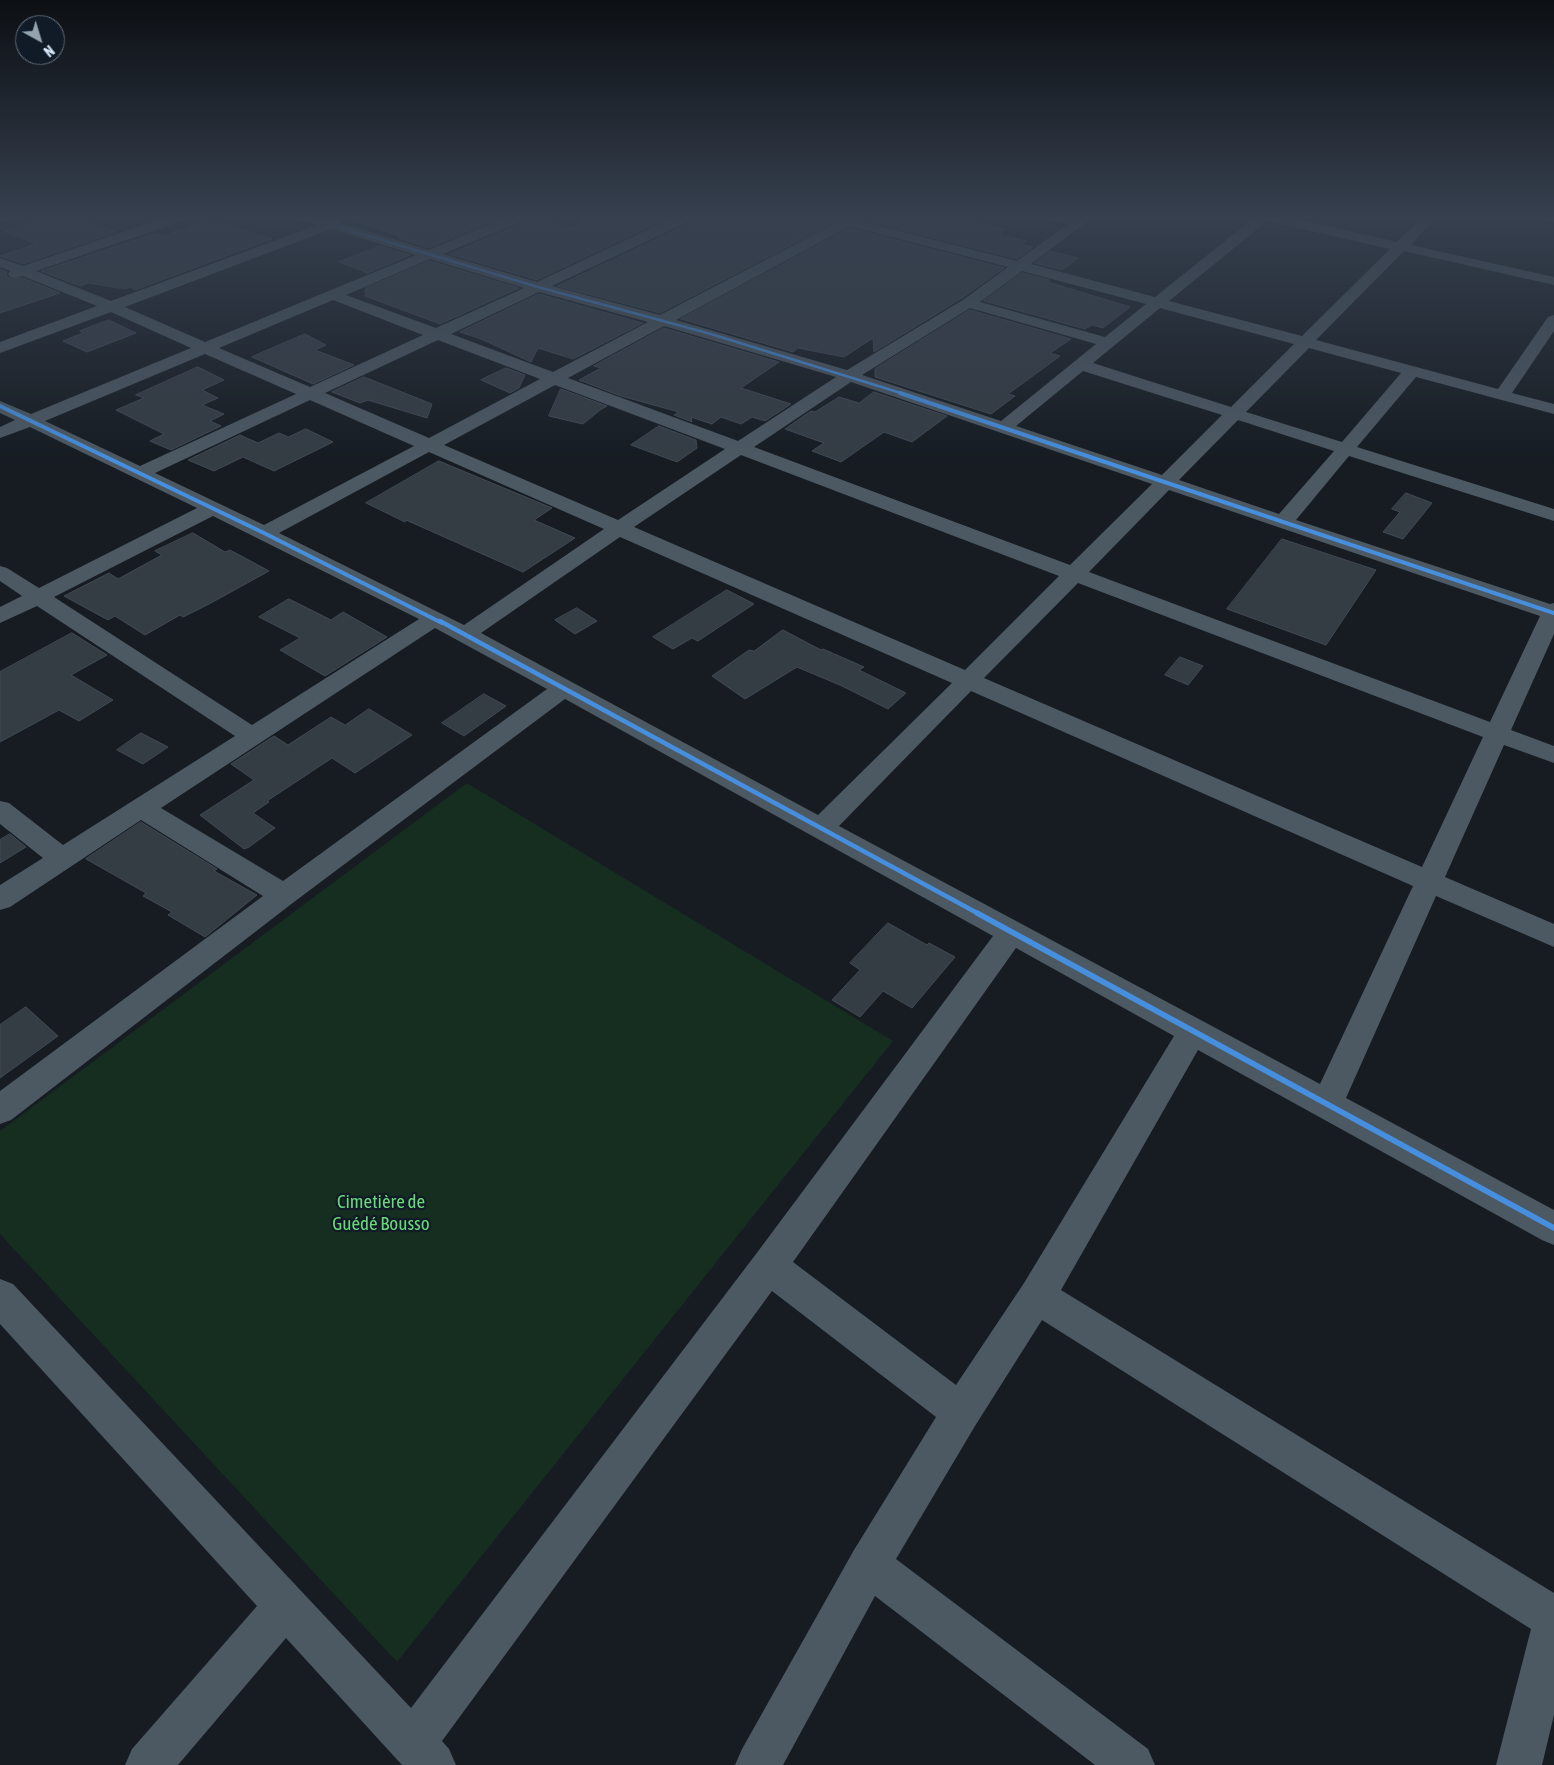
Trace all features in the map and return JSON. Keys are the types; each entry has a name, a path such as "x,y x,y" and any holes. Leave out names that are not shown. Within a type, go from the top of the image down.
{"street":[{"path":"90,297 1554,936"},
{"path":"0,348 135,297"},
{"path":"0,433 327,297"},
{"path":"339,297 1554,755"},
{"path":"141,474 516,297"},
{"path":"577,297 663,320 849,376 1554,612 1327,1104"},
{"path":"264,533 706,297"},
{"path":"465,634 619,528 849,376 976,297"},
{"path":"1140,297 1554,410"},
{"path":"1003,428 1164,297"},
{"path":"821,828 1351,297"},
{"path":"968,303 1109,343"},
{"path":"1502,396 1554,320"},
{"path":"1081,365 1554,514"},
{"path":"1282,522 1412,371"},
{"path":"0,406 264,533 465,634 1554,1228"},
{"path":"0,616 212,508"},
{"path":"0,572 252,736"},
{"path":"0,899 434,619"},
{"path":"0,1110 284,895 564,688"},
{"path":"141,808 284,895"},
{"path":"0,810 62,859"},
{"path":"0,1297 423,1754 769,1266 1012,932"},
{"path":"758,1765 868,1565 961,1412 1037,1296 1193,1031"},
{"path":"769,1266 961,1412"},
{"path":"1037,1296 1554,1618"},
{"path":"868,1565 1132,1765"},
{"path":"148,1765 286,1606"},
{"path":"1520,1765 1554,1624"}],"green space":[{"name":"Cimetière de Guédé Bousso","path":"467,783 893,1041 397,1662 0,1234 0,1131"}],"building":[{"path":"0,297 47,297 0,313"},
{"path":"369,297 498,297 440,324"},
{"path":"532,297 551,297 643,323 573,359 538,348 531,362 481,339 460,332"},
{"path":"600,297 690,297 660,313"},
{"path":"721,297 963,297 874,352 873,338 844,357 798,348 793,352 681,319"},
{"path":"989,297 1098,297 1130,307 1103,328 1092,325 1085,329 984,301"},
{"path":"970,310 1071,339 1050,353 1060,356 1008,394 1015,396 991,414 875,377 875,369"},
{"path":"109,320 136,333 87,352 63,341 83,333 80,331"},
{"path":"664,328 779,362 741,388 791,404 765,421 752,417 741,424 721,417 712,424 691,417 692,422 674,415 679,412 621,396 579,380 601,368 594,366"},
{"path":"305,334 326,345 315,350 354,365 313,384 252,357"},
{"path":"198,367 224,380 202,390 218,398 202,405 224,414 210,421 221,426 171,450 150,441 164,434 116,410 144,398 136,395"},
{"path":"506,368 525,375 519,388 510,393 481,380"},
{"path":"364,377 432,404 427,418 368,400 360,403 332,392"},
{"path":"561,389 607,406 583,424 549,416"},
{"path":"874,392 947,416 912,442 884,432 841,462 812,451 824,443 785,429 811,411 815,412 839,397 859,403"},
{"path":"659,426 696,440 697,448 677,462 631,445"},
{"path":"306,429 333,442 274,471 243,457 214,471 188,460 240,435 258,443 279,433 288,437"},
{"path":"439,461 552,508 534,520 575,538 523,572 406,520 405,522 366,503"},
{"path":"1406,493 1432,503 1403,539 1383,532 1400,512 1392,509"},
{"path":"193,533 225,552 230,550 269,571 209,604 183,617 180,615 145,635 115,616 108,620 64,596 109,573 118,579 162,555 155,551"},
{"path":"1282,539 1376,570 1326,645 1227,609"},
{"path":"727,590 754,604 698,641 692,638 673,649 653,637"},
{"path":"289,599 331,620 343,612 387,637 325,676 280,650 300,638 259,617"},
{"path":"577,608 597,621 575,634 555,620"},
{"path":"783,630 821,650 823,649 864,667 859,670 906,693 888,709 842,686 797,667 745,699 712,676 749,650 754,651"},
{"path":"72,633 107,655 71,675 113,700 79,721 59,710 0,742 0,672"},
{"path":"1180,657 1203,666 1188,685 1165,675"},
{"path":"484,694 506,706 464,736 442,723"},
{"path":"369,709 412,735 355,773 332,758 267,801 269,802 253,813 275,828 249,847 244,849 200,815 254,780 231,764 274,736 288,745 331,717 345,725"},
{"path":"141,733 168,747 143,764 117,750"},
{"path":"141,822 217,869 214,871 257,895 205,937 168,915 172,912 143,896 146,893 86,859"},
{"path":"10,834 26,847 0,863 0,840"},
{"path":"888,923 927,945 929,943 955,957 912,1008 883,991 860,1017 832,1000 860,970 850,963"},
{"path":"26,1007 58,1036 0,1078 0,1025"}],"cycle path":[{"path":"576,297 711,334 849,376 1554,613"},
{"path":"0,406 264,533 465,634 1554,1228"}]}
